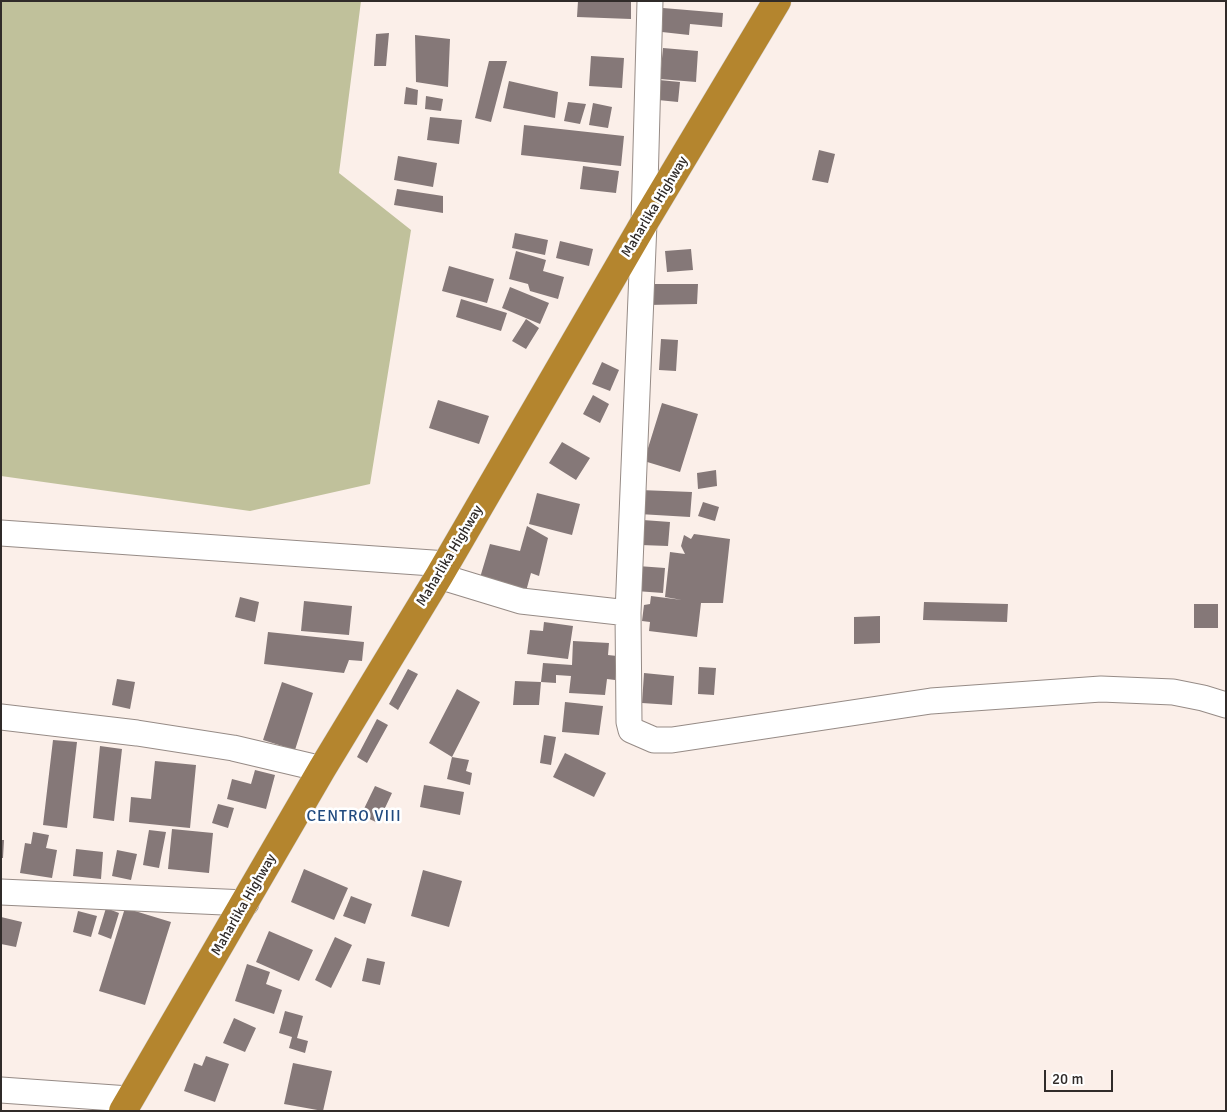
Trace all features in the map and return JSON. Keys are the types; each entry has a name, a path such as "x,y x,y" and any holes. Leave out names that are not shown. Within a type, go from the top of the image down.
{"highway":[{"name":"Maharlika Highway","path":"126,1105 246,903 322,770 443,570 644,223 777,1"}],"street":[{"path":"650,1 644,223 628,613 629,722 631,730 654,740 672,740 931,700 1101,688 1173,692 1226,705"},
{"path":"1,533 443,570 521,601 628,613"},
{"path":"1,717 137,733 233,748 322,770"},
{"path":"1,892 246,903"},
{"path":"1,1090 126,1105"}],"green space":[{"path":"1,1 361,1 339,173 411,230 370,484 250,511 1,476"}],"building":[{"path":"578,1 631,1 631,19 577,17"},
{"path":"663,8 723,13 722,27 690,24 689,35 662,32"},
{"path":"389,33 386,66 374,66 376,34"},
{"path":"415,35 450,39 448,87 416,82"},
{"path":"663,48 698,51 696,82 660,79"},
{"path":"591,56 624,58 622,88 589,86"},
{"path":"489,61 507,61 491,122 475,118"},
{"path":"659,80 680,82 678,102 658,100"},
{"path":"509,81 558,92 555,118 503,108"},
{"path":"406,87 418,90 417,105 404,104"},
{"path":"426,96 443,99 441,111 425,109"},
{"path":"568,102 586,104 580,124 564,121"},
{"path":"593,103 612,107 608,128 589,125"},
{"path":"430,117 462,120 459,144 427,140"},
{"path":"524,125 624,136 621,166 521,155"},
{"path":"819,150 835,154 828,183 812,180"},
{"path":"398,156 437,163 433,187 394,180"},
{"path":"583,166 619,171 616,193 580,189"},
{"path":"397,189 443,196 443,213 394,205"},
{"path":"515,233 548,240 545,255 512,248"},
{"path":"560,241 593,249 589,266 556,258"},
{"path":"691,249 693,270 667,272 665,251"},
{"path":"516,251 546,260 543,271 564,277 558,299 530,291 528,284 509,279"},
{"path":"449,266 494,279 487,303 442,291"},
{"path":"647,284 698,284 697,304 648,305"},
{"path":"510,287 549,303 540,324 502,308"},
{"path":"461,299 507,313 501,331 456,317"},
{"path":"526,319 539,328 526,349 512,341"},
{"path":"661,339 678,340 676,371 659,370"},
{"path":"602,362 619,370 610,391 592,384"},
{"path":"593,395 609,404 600,423 583,414"},
{"path":"438,400 489,416 479,444 429,428"},
{"path":"662,403 698,414 680,472 644,461"},
{"path":"562,442 590,458 576,480 549,463"},
{"path":"716,470 717,486 698,489 697,473"},
{"path":"640,490 692,492 690,517 639,514"},
{"path":"537,493 580,504 572,535 529,524"},
{"path":"703,502 719,507 715,521 698,516"},
{"path":"643,520 670,522 668,546 641,545"},
{"path":"527,526 548,538 539,576 531,573 525,595 479,581 490,544 520,551"},
{"path":"694,534 730,539 723,603 701,603 697,637 649,631 650,622 642,621 644,605 650,604 651,596 682,600 665,597 670,552 685,554 681,546 684,535 691,539"},
{"path":"638,566 665,568 663,593 636,591"},
{"path":"240,597 259,602 255,622 235,617"},
{"path":"304,601 352,606 349,635 301,631"},
{"path":"924,602 1008,604 1007,622 923,620"},
{"path":"1194,604 1218,604 1218,628 1194,628"},
{"path":"880,616 880,643 854,644 854,617"},
{"path":"544,622 573,626 568,659 527,654 530,630 543,631"},
{"path":"268,632 364,642 362,661 349,660 344,673 264,664"},
{"path":"573,641 609,643 608,655 617,656 615,680 607,679 605,695 569,693 571,676 556,675 556,683 541,682 543,663 572,665"},
{"path":"699,667 716,668 714,695 698,694"},
{"path":"408,669 418,674 398,710 389,704"},
{"path":"644,673 674,676 672,705 642,703"},
{"path":"117,679 135,682 130,709 112,705"},
{"path":"515,681 541,682 539,705 513,705"},
{"path":"282,682 313,693 295,750 263,740"},
{"path":"457,689 480,702 452,757 429,743"},
{"path":"565,702 603,706 599,735 562,732"},
{"path":"377,719 388,725 367,763 357,757"},
{"path":"544,735 556,737 551,765 540,763"},
{"path":"53,740 77,742 67,828 43,825"},
{"path":"100,746 122,749 114,821 93,818"},
{"path":"565,753 606,773 594,797 553,777"},
{"path":"452,757 469,760 466,771 472,773 470,785 447,779"},
{"path":"155,761 196,765 190,828 129,822 131,797 151,799"},
{"path":"255,770 275,775 266,809 227,799 232,779 251,784"},
{"path":"424,785 464,792 460,815 420,807"},
{"path":"375,786 392,793 378,823 361,815"},
{"path":"218,804 234,808 228,828 212,823"},
{"path":"172,829 213,833 209,873 168,869"},
{"path":"149,830 166,832 159,868 143,865"},
{"path":"33,832 49,835 46,848 57,850 52,878 20,873 25,843 31,844"},
{"path":"1,840 4,840 3,858 1,858"},
{"path":"76,849 103,852 101,879 73,876"},
{"path":"117,850 137,854 131,880 112,876"},
{"path":"304,869 348,888 334,920 291,902"},
{"path":"423,870 462,881 449,927 411,916"},
{"path":"351,896 372,904 365,924 343,916"},
{"path":"106,908 119,913 111,939 98,934"},
{"path":"125,908 171,922 145,1005 99,991"},
{"path":"78,911 97,916 91,937 73,932"},
{"path":"1,917 22,922 16,947 1,944"},
{"path":"269,931 313,950 299,981 256,962"},
{"path":"335,937 352,945 331,988 315,980"},
{"path":"367,958 385,962 380,985 362,981"},
{"path":"247,964 270,972 266,984 282,990 274,1014 235,1001"},
{"path":"285,1011 303,1016 297,1038 308,1041 305,1053 289,1048 292,1037 279,1033"},
{"path":"234,1018 256,1028 245,1052 223,1043"},
{"path":"206,1056 229,1064 215,1102 184,1091 194,1063 202,1066"},
{"path":"293,1063 332,1071 323,1111 284,1104"}],"district":[{"name":"CENTRO VIII","path":"354,817"}]}
